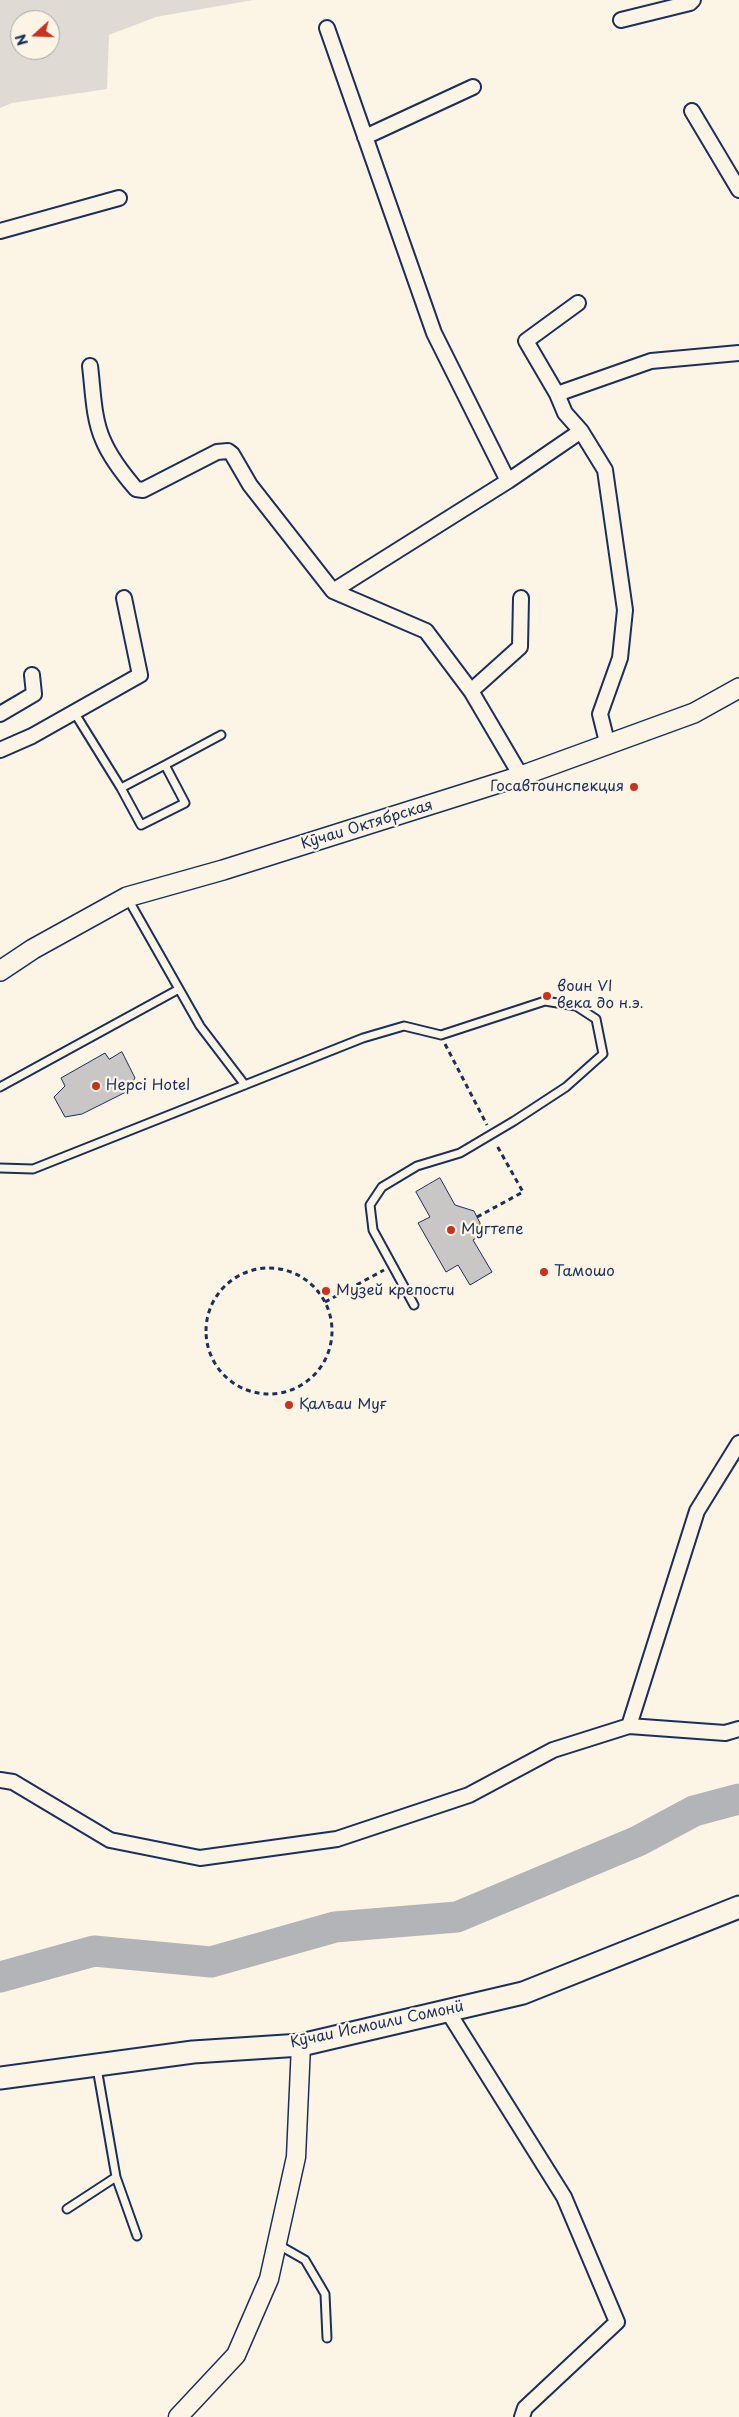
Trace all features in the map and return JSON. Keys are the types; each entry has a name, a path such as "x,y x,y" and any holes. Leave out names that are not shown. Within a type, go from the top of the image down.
{"main road":[{"name":"Кӯчаи Октябрская","path":"0,971 33,949 127,897 242,864 521,776 608,746 694,713 739,688"},
{"name":"Кӯчаи Исмоили Сомонӣ","path":"0,2078 193,2052 301,2045 523,1993 739,1907"}],"street":[{"path":"621,20 690,3 693,0"},
{"path":"327,28 434,333 508,480"},
{"path":"365,137 473,87"},
{"path":"692,111 739,190"},
{"path":"0,231 119,198"},
{"path":"578,303 526,341 557,394 565,413 581,432 605,470 625,610 620,658 600,714 608,746"},
{"path":"557,394 651,361 739,353"},
{"path":"90,366 94,402 102,439 136,489 143,490 217,452 228,451 232,454 250,485 333,591 426,631 471,691 521,776"},
{"path":"333,591 581,432"},
{"path":"0,750 32,736 140,674 124,598"},
{"path":"471,691 520,647 521,598"},
{"path":"0,714 34,694 32,674"},
{"path":"0,959 33,949"},
{"path":"629,1726 697,1511 739,1443"},
{"path":"0,1780 12,1782 110,1840 200,1858 337,1839 470,1795 553,1750 629,1726 725,1733 739,1729"},
{"path":"447,2010 564,2197 617,2322 525,2408 522,2417"},
{"path":"178,2417 236,2355 269,2279 296,2157 301,2045"}],"lane":[{"path":"74,712 121,788 141,825 185,804 165,765"},
{"path":"121,788 221,734"},
{"path":"127,897 200,1026 245,1085"},
{"path":"0,1086 179,989"},
{"path":"0,1168 33,1169 363,1038 404,1026 441,1035 545,1001 576,1006 596,1019 603,1054 566,1087 514,1121 490,1133 460,1153 417,1166 382,1187 370,1205 373,1230 414,1305"},
{"path":"96,2065 116,2177 137,2236"},
{"path":"67,2209 116,2177"},
{"path":"277,2244 305,2260 324,2294 327,2338"}],"path":[{"path":"441,1035 490,1133 523,1192 477,1217"},
{"path":"325,1302 392,1265"},
{"path":"263,1268 288,1270 309,1282 325,1302 332,1325 329,1350 318,1372 298,1387 275,1394 250,1392 228,1380 213,1361 206,1337 208,1312 220,1290 239,1275 263,1268"}],"shaded area":[{"path":"0,0 253,0 156,17 109,35 107,89 12,103 0,108"}],"building":[{"path":"122,1052 135,1078 126,1092 82,1114 65,1117 54,1097 65,1086 61,1078 105,1053 109,1059"},
{"name":"Мугтепе","path":"440,1178 455,1205 474,1211 480,1223 479,1236 473,1240 492,1272 470,1285 458,1265 446,1272 418,1223 430,1217 416,1192"}],"waterway":[{"path":"0,1977 94,1951 211,1962 335,1927 457,1917 638,1841 694,1811 739,1799"}],"place":[{"name":"Госавтоинспекция","path":"634,787"},
{"name":"воин VI века до н.э.","path":"547,996"},
{"name":"Hepci Hotel","path":"96,1086"},
{"name":"Мугтепе","path":"451,1230"},
{"name":"Тамошо","path":"544,1272"},
{"name":"Музей крепости","path":"326,1291"},
{"name":"Қалъаи Муғ","path":"289,1405"}]}
